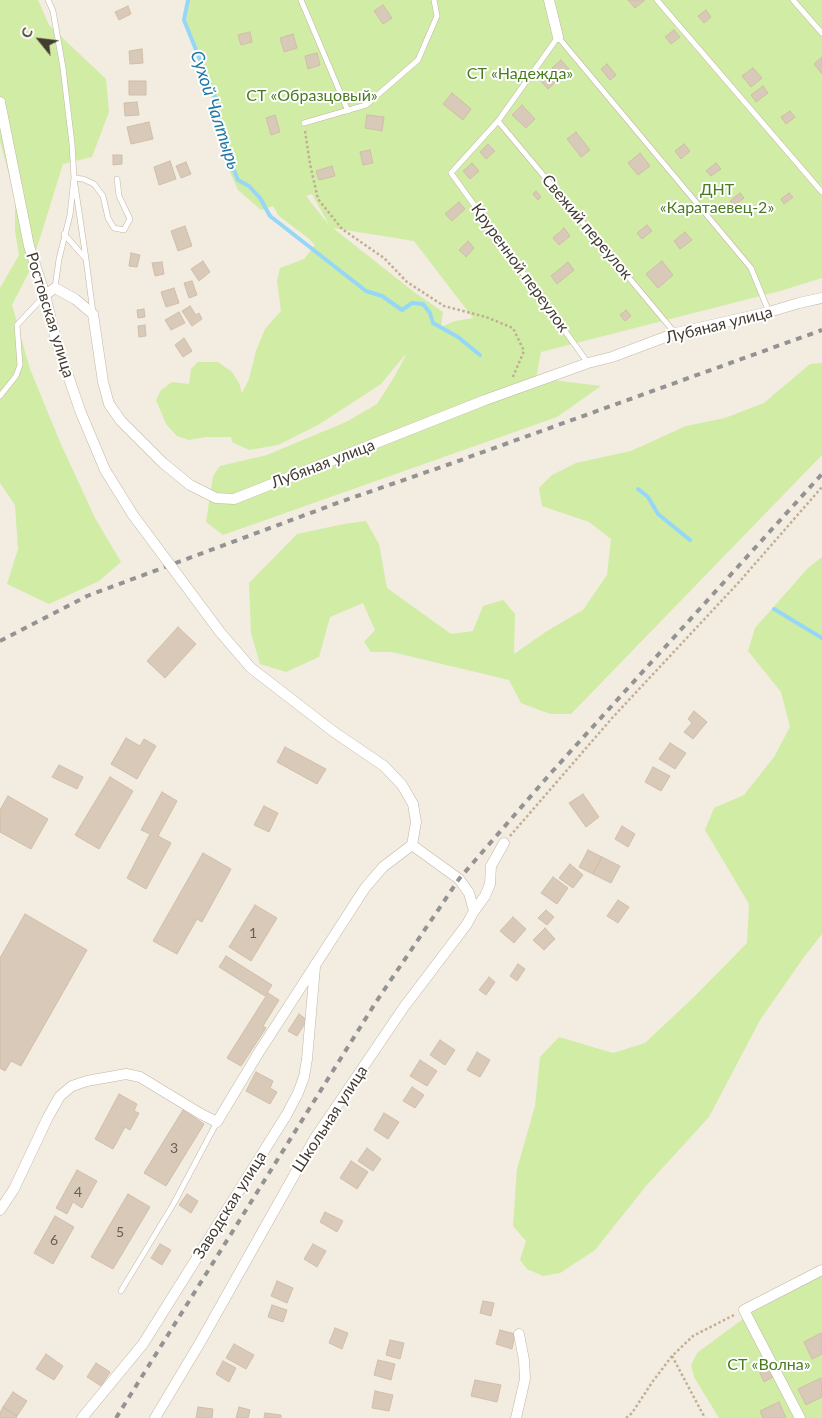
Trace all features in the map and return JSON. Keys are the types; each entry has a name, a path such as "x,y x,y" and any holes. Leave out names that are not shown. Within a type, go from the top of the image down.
{"street":[{"path":"550,0 558,37"},
{"name":"Ростовская улица","path":"0,102 29,246 57,344 81,413 105,470 133,516 220,632 251,668 334,732 384,766 402,786 413,804 416,822 412,845"},
{"path":"44,295 56,288 76,299 93,314"},
{"name":"Лубяная улица","path":"93,314 103,382 109,404 120,421 163,463 190,485 216,498 234,499 507,392 588,363 612,358 676,333 822,298"},
{"name":"Школьная улица","path":"155,1418 201,1341 315,1138 404,1007 467,924 485,896 490,884 491,866 504,843"},
{"path":"412,845 459,879 469,893 474,911"},
{"name":"Заводская улица","path":"217,1122 259,1052 365,888 382,867 412,845"},
{"name":"Заводская улица","path":"82,1418 143,1344 298,1093 304,1077 307,1059 315,966"},
{"path":"0,1210 14,1189 48,1116 60,1096 72,1086 126,1074 140,1077 217,1122"},
{"path":"800,1418 744,1310 822,1270"},
{"path":"516,1418 525,1379 524,1360 519,1334"}],"lane":[{"name":"Ростовская улица","path":"48,0 53,11 64,68 74,178 70,215 59,259 56,288"},
{"path":"301,0 348,111"},
{"path":"304,123 366,105 418,60 437,16 434,0"},
{"path":"657,0 822,192"},
{"path":"793,0 822,33"},
{"path":"498,121 558,37 751,268 769,312"},
{"name":"Круренной переулок","path":"498,121 451,173 588,363"},
{"name":"Свежий переулок","path":"498,121 676,333"},
{"path":"93,314 74,178 83,179 94,184 103,196 108,218 114,228 124,230 130,219 119,196 118,179"},
{"path":"64,234 86,259"},
{"path":"0,396 16,376 20,365 17,324 44,295"},
{"path":"121,1292 174,1203 217,1122"}],"path":[{"path":"304,123 310,164 318,199 342,229 384,258 407,282 444,306 486,316 513,328 524,351 507,392"},
{"path":"504,843 613,717 740,582 822,487"},
{"path":"626,1418 632,1413 672,1356 693,1336 744,1310"},
{"path":"672,1356 705,1418"}],"green space":[{"path":"0,0 38,0 49,25 106,79 109,112 92,157 63,164 30,270 12,305 30,369 60,442 95,518 121,562 99,581 49,604 7,584 18,549 15,505 0,483 0,288 19,255 15,231 15,198 0,141"},
{"path":"189,0 822,0 822,278 780,291 541,352 536,378 601,386 557,417 223,535 206,522 213,476 220,466 267,455 346,422 377,404 406,355 381,384 318,425 278,445 249,450 232,442 231,437 206,437 189,440 177,436 166,424 156,400 161,390 172,382 189,384 191,369 198,362 218,362 232,372 239,383 242,393 249,379 256,351 265,329 281,311 277,281 280,268 304,259 315,245 279,216 273,206 261,210 238,190 230,172 221,141 215,104 209,92 204,71 194,51 186,23","holes":["312,194 328,223 328,224 306,196","333,228 414,241 473,318 455,321 441,327 443,312 414,292"]},
{"path":"822,363 822,455 571,714 550,714 521,703 509,680 392,652 371,652 364,642 375,630 363,603 330,617 319,657 286,672 260,664 251,633 249,583 297,534 366,521 379,544 387,588 451,634 473,631 483,606 503,600 515,614 514,654 547,631 583,610 607,575 611,539 589,522 542,506 539,488 552,475 576,463 631,451 686,426 725,418 764,403 810,364"},
{"path":"822,557 822,934 760,1020 709,1117 646,1186 595,1250 560,1273 543,1276 527,1269 520,1260 526,1241 513,1226 517,1169 535,1106 540,1057 559,1037 613,1053 645,1043 747,943 749,904 705,830 714,808 744,795 774,757 790,727 781,692 748,651 755,628 808,568"},
{"name":"СТ «Волна»","path":"822,1275 822,1418 719,1418 694,1377 691,1365 697,1353 751,1313"}],"building":[{"path":"628,0 645,0 635,8"},
{"path":"383,5 392,18 383,24 374,11"},
{"path":"128,6 131,14 119,20 115,12"},
{"path":"706,10 711,17 704,23 698,16"},
{"path":"674,30 680,37 671,44 665,37"},
{"path":"250,32 252,42 241,45 238,35"},
{"path":"293,34 297,48 284,52 280,38"},
{"path":"142,49 143,63 130,64 129,51"},
{"path":"317,53 320,65 308,69 305,56"},
{"path":"822,57 822,74 814,64"},
{"path":"561,60 569,69 560,77 552,68"},
{"path":"607,64 616,75 610,80 601,69"},
{"path":"753,68 762,78 751,87 742,76"},
{"path":"550,71 558,80 548,89 540,80"},
{"path":"129,81 146,81 146,95 129,95"},
{"path":"763,86 768,93 756,102 751,95"},
{"path":"452,93 471,109 463,120 443,104"},
{"path":"137,102 139,115 125,116 124,103"},
{"path":"522,105 535,119 526,128 512,115"},
{"path":"790,111 795,117 786,124 781,117"},
{"path":"275,115 280,132 271,135 266,118"},
{"path":"367,115 384,117 382,131 365,128"},
{"path":"149,122 153,139 131,144 127,127"},
{"path":"576,132 590,150 581,157 567,139"},
{"path":"488,144 495,151 486,159 480,152"},
{"path":"684,144 690,151 681,159 675,151"},
{"path":"370,150 373,163 363,165 360,152"},
{"path":"640,153 650,166 638,175 628,163"},
{"path":"113,155 122,155 122,164 113,165"},
{"path":"170,161 176,179 159,185 154,167"},
{"path":"186,162 191,174 181,178 176,166"},
{"path":"472,163 479,171 470,179 463,171"},
{"path":"716,163 721,169 711,176 706,171"},
{"path":"332,166 335,176 319,180 316,171"},
{"path":"536,191 541,197 538,200 533,194"},
{"path":"740,193 744,198 734,206 730,201"},
{"path":"789,193 793,197 784,204 781,199"},
{"path":"459,202 465,209 452,221 445,214"},
{"path":"689,207 693,211 688,215 684,211"},
{"path":"647,225 652,231 642,239 637,233"},
{"path":"185,226 192,246 178,251 171,231"},
{"path":"564,228 570,236 559,245 553,238"},
{"path":"685,232 692,240 680,249 674,241"},
{"path":"468,241 474,248 466,257 459,250"},
{"path":"131,253 140,255 137,267 129,266"},
{"path":"203,261 210,272 199,281 191,269"},
{"path":"662,261 673,275 658,288 646,274"},
{"path":"162,262 164,274 155,276 152,263"},
{"path":"568,262 574,270 557,284 551,276"},
{"path":"192,281 197,295 189,298 184,283"},
{"path":"174,288 179,303 166,307 161,292"},
{"path":"190,306 196,315 199,313 202,319 192,326 182,311"},
{"path":"144,309 145,317 138,318 137,310"},
{"path":"626,310 631,316 625,321 620,315"},
{"path":"179,312 185,323 171,330 165,320"},
{"path":"145,325 146,336 139,337 138,326"},
{"path":"184,338 192,351 183,357 175,345"},
{"path":"178,627 196,644 165,678 147,661"},
{"path":"694,711 707,722 693,739 684,732 692,723 688,719"},
{"path":"126,738 140,746 144,739 156,746 137,779 111,764"},
{"path":"670,743 686,753 675,769 659,759"},
{"path":"285,747 326,769 317,784 277,762"},
{"path":"59,765 83,777 77,789 52,777"},
{"path":"653,767 670,776 661,791 645,782"},
{"path":"110,777 133,791 99,849 75,835"},
{"path":"162,792 177,801 158,836 171,843 146,889 127,878 150,834 141,830"},
{"path":"583,794 599,817 586,827 569,803"},
{"path":"8,796 48,819 31,849 0,832 0,810"},
{"path":"264,806 278,813 269,832 254,825"},
{"path":"622,826 635,834 628,847 615,839"},
{"path":"588,850 602,857 593,874 579,867"},
{"path":"203,853 231,869 202,922 197,919 177,954 153,941"},
{"path":"602,857 620,866 611,883 593,874"},
{"path":"570,864 583,875 573,888 559,878"},
{"path":"553,877 568,888 557,904 541,893"},
{"path":"618,900 629,907 618,923 607,916"},
{"path":"255,905 277,918 251,961 229,947"},
{"path":"546,910 554,917 547,925 538,918"},
{"path":"25,914 87,950 21,1066 11,1061 5,1071 0,1068 0,958"},
{"path":"513,917 526,929 514,943 500,931"},
{"path":"545,928 555,939 544,950 533,940"},
{"path":"226,956 272,985 265,996 219,967"},
{"path":"518,964 525,969 517,981 510,976"},
{"path":"489,977 495,982 486,995 479,990"},
{"path":"268,993 279,1000 263,1026 266,1028 241,1066 227,1058"},
{"path":"299,1014 307,1020 297,1036 288,1031"},
{"path":"440,1040 455,1050 445,1065 430,1055"},
{"path":"477,1052 490,1060 480,1077 467,1070"},
{"path":"420,1060 437,1071 427,1086 410,1076"},
{"path":"256,1072 273,1081 270,1088 277,1092 270,1104 246,1091"},
{"path":"412,1087 424,1095 415,1108 403,1101"},
{"path":"119,1094 137,1104 134,1111 139,1113 130,1130 125,1127 113,1149 95,1139"},
{"path":"183,1110 204,1124 166,1186 144,1173"},
{"path":"384,1113 399,1122 388,1139 374,1130"},
{"path":"367,1148 381,1159 373,1171 358,1161"},
{"path":"351,1161 368,1172 357,1189 340,1178"},
{"path":"77,1170 97,1181 82,1208 73,1202 67,1214 56,1208"},
{"path":"128,1194 150,1207 113,1269 91,1257"},
{"path":"187,1194 198,1201 191,1213 179,1205"},
{"path":"325,1212 343,1221 337,1232 320,1222"},
{"path":"55,1216 74,1227 53,1264 34,1253"},
{"path":"160,1244 171,1250 162,1265 151,1258"},
{"path":"313,1244 326,1251 317,1267 304,1259"},
{"path":"277,1281 293,1288 287,1303 271,1296"},
{"path":"483,1301 494,1303 491,1316 480,1313"},
{"path":"272,1305 287,1310 283,1322 268,1317"},
{"path":"335,1328 348,1333 342,1349 329,1343"},
{"path":"500,1330 515,1334 512,1349 496,1344"},
{"path":"821,1333 822,1354 812,1359 804,1342"},
{"path":"390,1340 404,1343 400,1359 386,1355"},
{"path":"234,1344 254,1355 246,1369 226,1358"},
{"path":"46,1354 63,1366 54,1380 36,1369"},
{"path":"378,1360 395,1364 391,1380 374,1375"},
{"path":"223,1361 236,1368 229,1382 216,1374"},
{"path":"96,1363 110,1372 101,1386 87,1377"},
{"path":"768,1367 773,1377 764,1382 759,1371"},
{"path":"821,1378 822,1397 806,1405 798,1389"},
{"path":"475,1380 501,1385 497,1402 471,1396"},
{"path":"375,1391 393,1395 389,1411 372,1408"},
{"path":"13,1392 27,1401 17,1416 3,1407"},
{"path":"779,1402 786,1418 763,1418 760,1411"},
{"path":"3,1407 17,1416 16,1418 0,1418"},
{"path":"198,1407 213,1409 212,1418 196,1418"},
{"path":"239,1407 250,1410 248,1418 236,1418"},
{"path":"265,1413 281,1415 281,1418 264,1418"}],"waterway":[{"name":"Сухой Чалтырь","path":"188,0 184,20 215,97 225,149 238,180 249,186 260,198 270,216 366,291 382,296 402,310 412,303 423,304 430,313 433,323 458,337 480,355"},
{"name":"Сухой Чалтырь","path":"638,489 648,497 658,514 690,540"},
{"name":"Сухой Чалтырь","path":"774,609 822,638"}],"railway":[{"path":"0,641 87,596 340,502 822,330"},
{"path":"116,1418 376,1002 459,879 550,774 822,474"}],"park label":[{"name":"СТ «Надежда»","path":"520,74"},
{"name":"СТ «Образцовый»","path":"312,96"},
{"name":"ДНТ «Каратаевец-2»","path":"717,199"}]}
